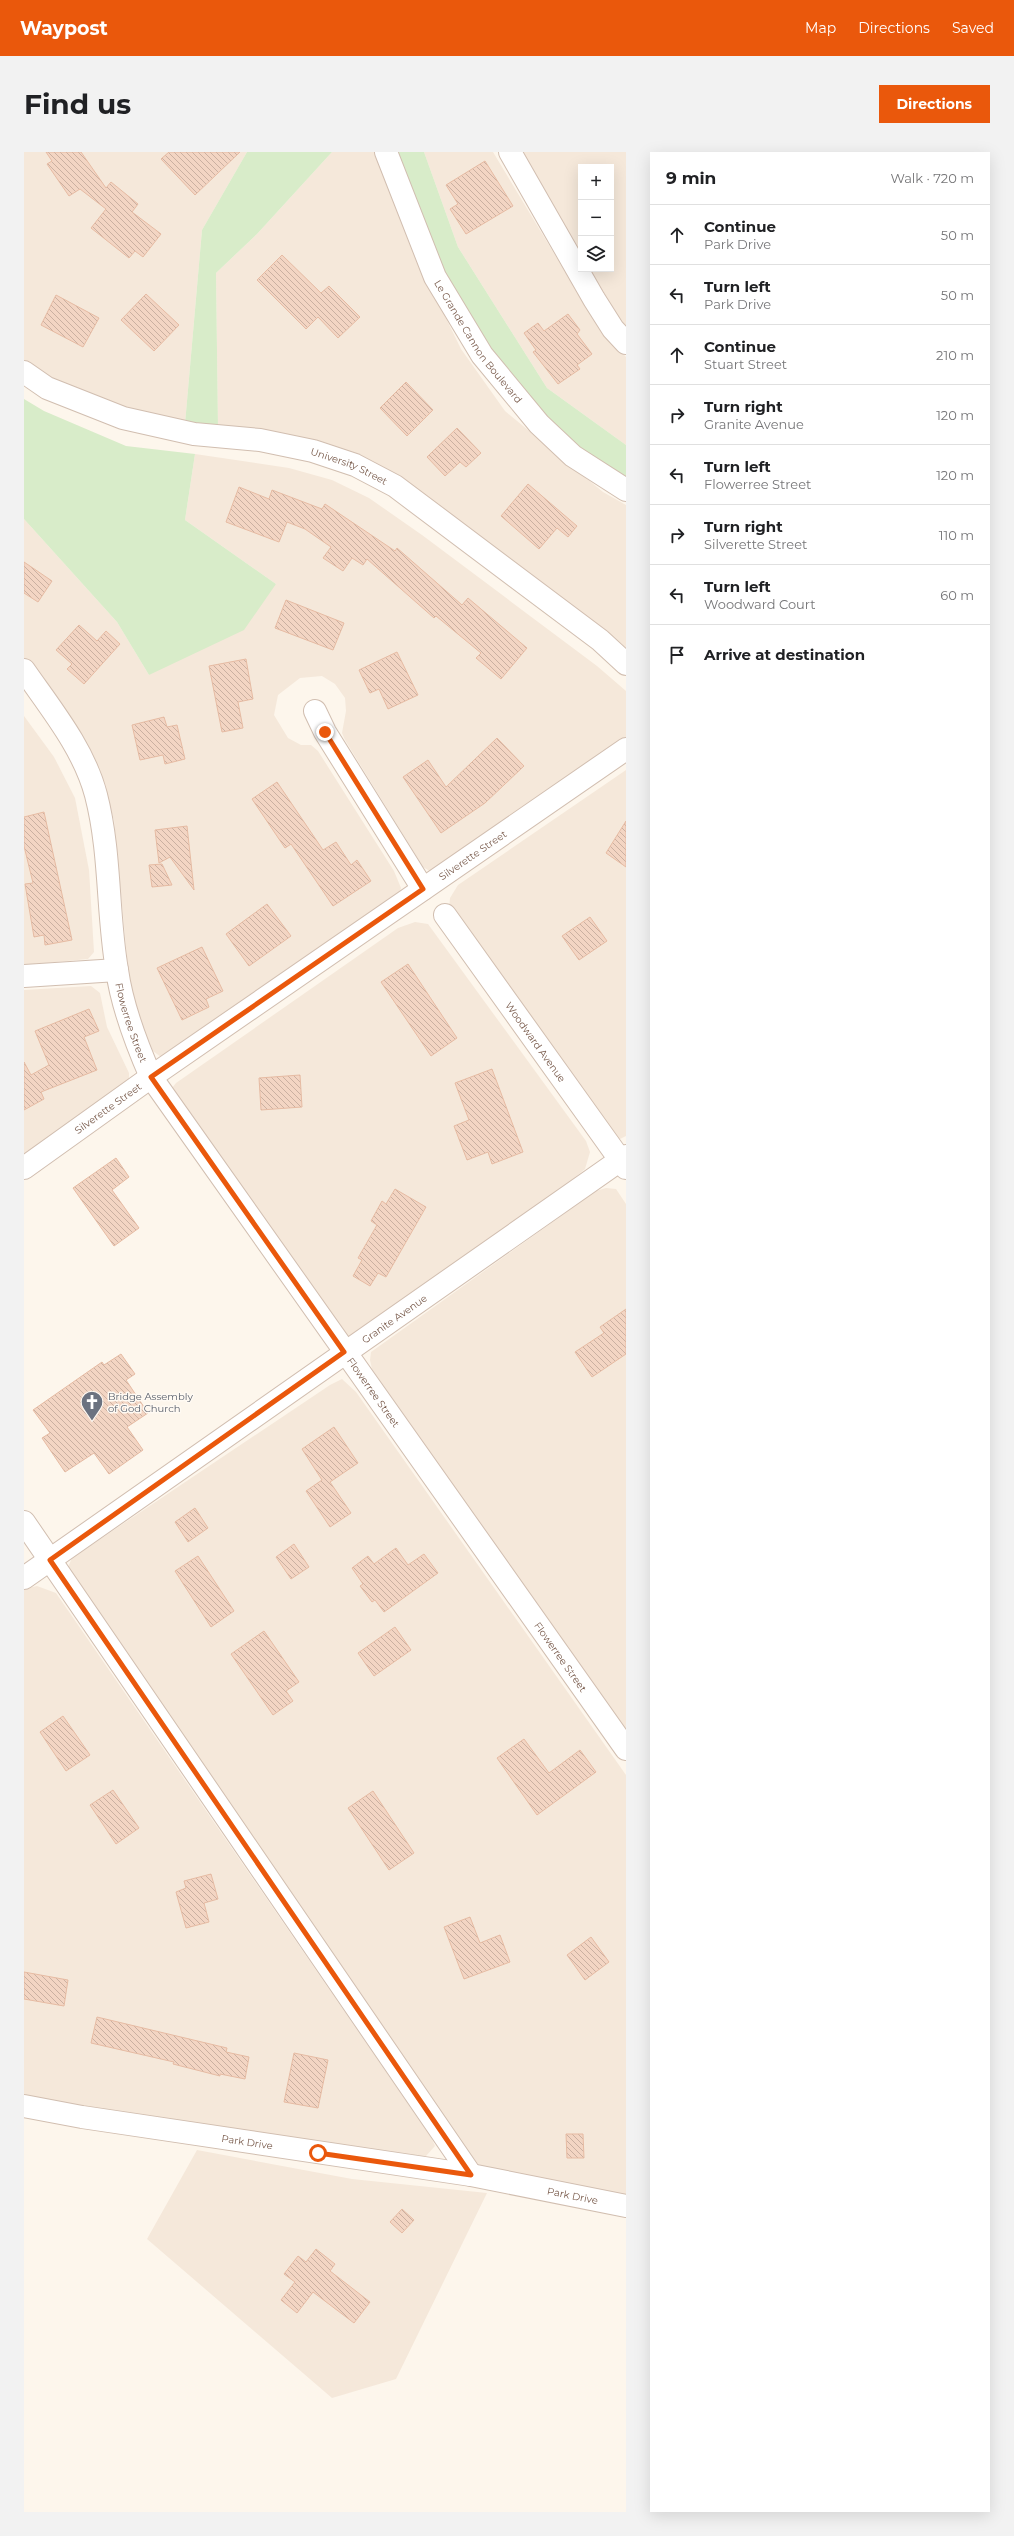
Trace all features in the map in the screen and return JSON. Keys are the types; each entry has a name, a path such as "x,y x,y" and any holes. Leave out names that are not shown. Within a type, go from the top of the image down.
{"street":[{"name":"Le Grande Cannon Boulevard","path":"386,152 435,276 482,355 539,424 573,456 626,490"},
{"path":"510,152 594,299 613,329 626,343"},
{"name":"University Street","path":"24,372 47,388 123,418 194,434 260,440 313,451 355,464 395,486 600,640 626,664"},
{"name":"Flowerree Street","path":"24,670 69,735 96,794 105,835 117,970 124,1004 151,1077 626,1749"},
{"path":"315,711 325,732 423,889"},
{"name":"Silverette Street","path":"24,1168 151,1077 626,749"},
{"name":"Woodward Avenue","path":"445,915 624,1162"},
{"path":"24,976 117,970"},
{"name":"Granite Avenue","path":"24,1578 344,1352 624,1162"},
{"path":"24,1522 471,2175"},
{"name":"Park Drive","path":"24,2106 294,2150 471,2175 626,2206"}],"shaded area":[{"path":"24,152 247,152 202,230 185,424 157,419 69,390 24,360"},
{"path":"332,152 374,152 420,265 461,349 505,411 603,492 626,505 626,650 425,497 218,427 216,273 257,234"},
{"path":"424,152 493,152 594,320 626,357 626,445 547,388 458,247"},
{"path":"520,152 626,152 626,334 587,272 614,272 614,164 578,164 578,256"},
{"path":"195,454 289,468 332,480 369,498 422,535 597,666 626,691 626,740 433,873 423,867 345,740 342,733 346,711 345,698 335,684 322,676 300,678 278,695 274,715 288,738 301,745 311,745 318,751 394,871 401,888 397,900 161,1057 153,1051 138,1020 130,990 114,820 106,794 73,727 24,658 24,519 117,622 149,675 276,584 185,520"},
{"path":"24,716 54,757 75,798 89,870 94,952 88,959 24,965"},
{"path":"626,770 626,1136 618,1140 449,910 450,898 458,885"},
{"path":"415,922 428,924 586,1141 590,1152 585,1169 482,1256 345,1342 177,1100 172,1088 176,1083 398,928"},
{"path":"91,986 100,993 107,1027 129,1073 129,1082 24,1160 24,990"},
{"path":"606,1188 616,1189 626,1204 626,1732 372,1369 370,1360 371,1352 596,1191"},
{"path":"342,1379 356,1392 626,1775 626,2201 494,2173 475,2162 68,1567 72,1558 330,1385"},
{"path":"37,1586 56,1593 431,2137 435,2146 426,2156 417,2159 24,2098 24,1589"},
{"path":"197,2150 352,2179 487,2193 396,2379 332,2398 147,2239"}],"green space":[{"path":"247,152 332,152 257,234 216,273 218,427 185,424 202,230"},
{"path":"396,152 424,152 458,247 547,388 626,445 626,478 582,449 543,416 509,379 480,338 455,294 433,248"},
{"path":"24,399 44,411 126,446 195,454 185,520 276,584 244,630 149,675 117,622 24,519"}],"building":[{"path":"46,152 81,152 106,188 111,182 138,204 132,212 161,234 143,257 135,251 129,258 91,228 106,209 80,189 69,196 47,164 52,161"},
{"path":"169,152 240,152 195,195 161,159"},
{"path":"485,161 513,206 466,234 450,209 458,204 446,185"},
{"path":"282,255 321,293 329,286 360,317 338,338 318,317 306,329 257,280"},
{"path":"146,294 179,325 154,351 121,320"},
{"path":"56,295 99,318 83,347 41,325"},
{"path":"568,314 580,330 577,334 592,354 577,365 580,369 558,384 533,352 536,350 524,333 538,323 544,331"},
{"path":"406,382 433,410 407,436 380,408"},
{"path":"457,428 481,453 466,467 460,462 445,476 427,457"},
{"path":"528,484 577,526 568,537 557,528 539,549 501,516"},
{"path":"239,487 269,499 272,490 322,509 325,504 395,551 397,548 462,605 468,598 527,648 501,679 476,658 481,653 436,616 434,618 367,559 363,565 352,558 343,571 323,558 331,547 305,529 287,522 279,542 226,522"},
{"path":"24,562 52,581 38,602 24,593"},
{"path":"286,600 344,623 333,650 275,628"},
{"path":"79,625 97,641 106,631 120,644 84,684 67,669 72,664 56,650"},
{"path":"397,652 418,695 388,709 379,689 370,693 359,670"},
{"path":"246,659 253,699 238,702 243,728 222,732 209,666"},
{"path":"164,717 167,727 177,725 185,759 165,764 163,755 140,760 132,725"},
{"path":"497,738 524,766 485,803 441,833 403,777 428,760 446,787"},
{"path":"277,782 323,850 336,842 351,865 357,860 371,881 333,906 291,844 285,848 252,799"},
{"path":"44,812 72,940 45,945 44,935 34,937 25,884 33,883 24,846 24,817"},
{"path":"626,821 626,867 606,853"},
{"path":"187,826 194,890 170,857 159,863 155,830"},
{"path":"162,864 172,885 152,887 149,865"},
{"path":"267,904 291,936 249,966 226,934"},
{"path":"590,917 607,941 579,960 562,936"},
{"path":"202,947 223,991 206,999 209,1007 182,1020 157,968"},
{"path":"408,964 457,1038 431,1056 381,982"},
{"path":"89,1009 99,1031 84,1037 97,1070 41,1092 44,1099 24,1110 24,1062 31,1075 49,1065 35,1031"},
{"path":"492,1069 523,1152 492,1164 488,1152 467,1160 454,1126 469,1120 455,1083"},
{"path":"300,1075 302,1107 261,1110 259,1078"},
{"path":"116,1158 129,1177 112,1190 139,1228 114,1246 73,1188"},
{"path":"395,1189 426,1207 386,1277 378,1273 370,1286 353,1276 362,1260 358,1258 377,1225 371,1221 382,1201 386,1204"},
{"path":"626,1309 626,1354 592,1377 575,1352 604,1333 600,1327"},
{"path":"121,1354 135,1374 126,1380 148,1413 127,1427 143,1450 109,1474 94,1453 65,1472 42,1438 50,1433 33,1410 102,1362 104,1365"},
{"path":"334,1427 358,1463 330,1482 351,1513 330,1527 306,1491 322,1480 302,1449"},
{"path":"195,1508 208,1528 188,1542 175,1522"},
{"path":"294,1544 309,1567 291,1579 276,1557"},
{"path":"396,1548 408,1565 424,1554 438,1573 384,1612 375,1600 372,1602 360,1586 363,1584 352,1568 368,1556 374,1564"},
{"path":"198,1556 234,1611 211,1627 175,1571"},
{"path":"395,1627 411,1650 374,1676 358,1653"},
{"path":"264,1631 299,1682 286,1691 293,1701 273,1715 231,1654"},
{"path":"63,1716 90,1755 66,1771 40,1732"},
{"path":"524,1739 549,1773 580,1750 596,1772 537,1815 497,1758"},
{"path":"113,1790 139,1828 116,1844 90,1805"},
{"path":"373,1791 414,1853 389,1870 348,1808"},
{"path":"211,1874 218,1899 204,1903 209,1922 186,1928 176,1892 186,1888 184,1881"},
{"path":"470,1917 480,1943 500,1935 510,1962 464,1979 444,1927"},
{"path":"591,1937 609,1962 585,1980 567,1955"},
{"path":"24,1972 68,1980 64,2006 24,1999"},
{"path":"97,2017 227,2048 226,2052 249,2057 245,2079 220,2074 220,2076 173,2064 174,2062 91,2043"},
{"path":"294,2053 328,2060 318,2108 284,2102"},
{"path":"566,2134 583,2134 584,2158 567,2158"},
{"path":"402,2209 414,2220 402,2233 390,2222"},
{"path":"316,2249 335,2264 330,2271 370,2302 354,2323 313,2292 297,2313 281,2300 295,2282 284,2274 298,2256 306,2262"}],"place":[{"name":"Bridge Assembly of God Church","path":"92,1422"}],"route":[{"path":"318,2153 471,2175 50,1560 344,1352 151,1077 423,889 325,732"}]}
